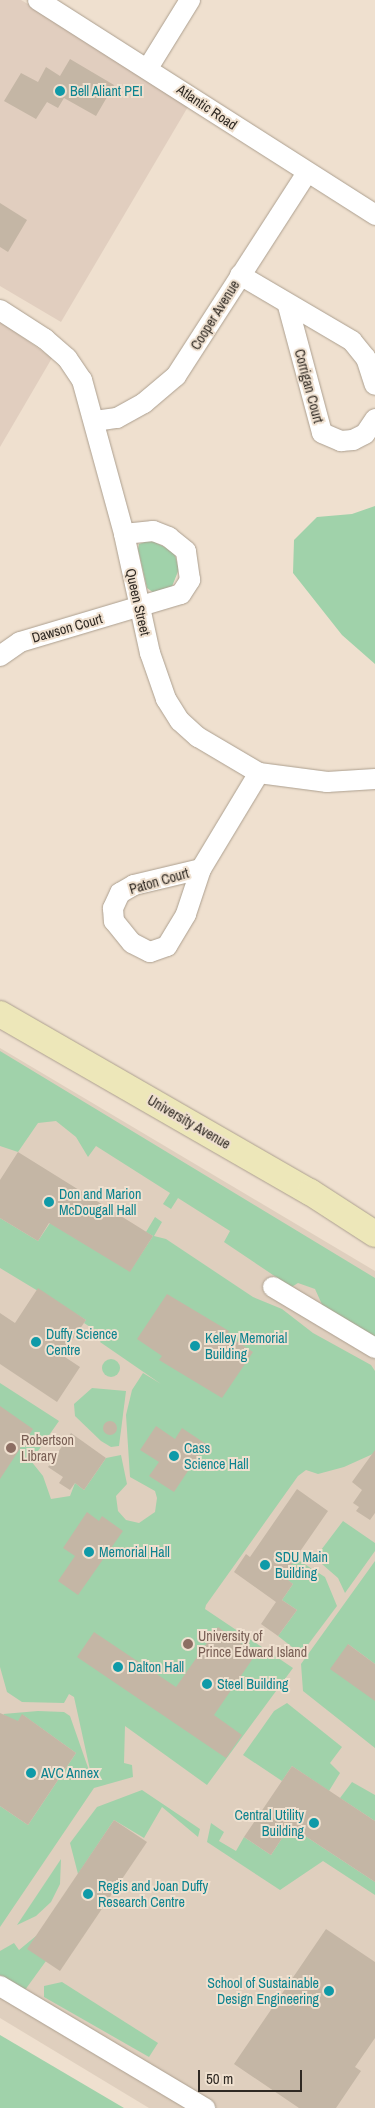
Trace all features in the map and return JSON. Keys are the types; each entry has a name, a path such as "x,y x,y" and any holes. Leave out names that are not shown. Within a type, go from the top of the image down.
{"main road":[{"name":"University Avenue","path":"0,1014 310,1192 375,1234"}],"street":[{"name":"Atlantic Road","path":"38,0 148,68 306,174 375,215"},
{"path":"148,68 190,0"},
{"name":"Cooper Avenue","path":"95,421 130,410 176,376 306,174"},
{"path":"240,275 288,306 307,311 352,341 366,358 375,385"},
{"name":"Corrigan Court","path":"288,306 322,433 341,441 353,440 365,434 375,419"},
{"name":"Queen Street","path":"0,310 67,358 82,380 95,421 124,534 139,608 157,677 180,721 198,737 259,773 327,782 375,779"},
{"name":"Dawson Court","path":"0,656 20,642 181,594 190,580 191,564 186,551 168,537 153,531 124,534"},
{"name":"Paton Court","path":"200,869 134,885 120,893 113,908 114,921 132,943 150,952 168,946 186,914 200,869 259,773"},
{"path":"273,1287 375,1348"},
{"path":"0,1986 205,2108"}],"shaded area":[{"path":"0,0 21,0 192,100 61,322 0,286"},
{"path":"0,321 52,358 0,447"},
{"name":"University of Prince Edward Island","path":"0,1048 375,1271 375,2108 149,2108 0,2018"}],"green space":[{"path":"375,506 375,664 342,635 293,573 294,540 317,517 352,514"},
{"path":"151,540 174,552 179,569 171,589 154,593 147,588 138,549 139,544"},
{"path":"0,1051 375,1278 375,1347 325,1311 315,1289 298,1283 282,1293 279,1279 224,1242 230,1231 178,1198 171,1209 163,1204 170,1193 96,1146 88,1157 76,1137 56,1121 38,1123 18,1152 0,1146"},
{"path":"155,1217 162,1222 154,1236 166,1239 253,1297 282,1309 313,1333 371,1365 375,1371 375,1453 344,1467 318,1474 306,1470 298,1476 206,1605 205,1609 293,1668 207,1785 125,1726 124,1763 132,1765 133,1777 94,1788 0,1927 0,1806 28,1825 76,1753 23,1715 16,1724 3,1714 38,1711 64,1712 70,1716 92,1779 74,1697 69,1694 64,1703 22,1702 7,1692 0,1667 0,1383 59,1421 31,1461 43,1476 51,1499 70,1496 75,1483 84,1490 106,1458 121,1455 127,1484 116,1496 118,1511 126,1520 139,1523 155,1512 157,1498 155,1491 130,1477 126,1415 132,1390 143,1373 161,1384 100,1342 104,1336 84,1323 86,1320 0,1268 0,1218 38,1241 50,1223 130,1271 153,1236 146,1232"},
{"path":"111,1359 117,1362 120,1368 117,1374 111,1377 105,1374 102,1368 105,1362"},
{"path":"92,1388 126,1391 119,1446 111,1447 101,1441 75,1416 74,1404"},
{"path":"343,1521 375,1543 375,1551 345,1593 338,1578 315,1558"},
{"path":"295,1558 325,1577 337,1606 301,1654 278,1636 297,1610 282,1600 293,1584 283,1577"},
{"path":"375,1561 375,1664 348,1644 375,1701 375,1748 303,1691 301,1664"},
{"path":"287,1703 342,1747 330,1763 340,1773 329,1791 292,1766 282,1781 243,1755 274,1711"},
{"path":"352,1782 375,1795 375,1821 340,1798"},
{"path":"142,1790 200,1829 198,1837 162,1807 144,1838 114,1820 78,1874 70,1843 97,1807"},
{"path":"211,1823 224,1832 219,1841 236,1851 244,1837 271,1855 290,1826 375,1882 375,1895 323,1861 280,1890 207,1842"},
{"path":"61,1859 60,1884 51,1902 36,1916 17,1925"},
{"path":"36,1936 46,1961 25,1990 0,1975 0,1951 14,1943 19,1950"},
{"path":"62,1982 158,2043 149,2057 44,1997 44,1986"},
{"path":"0,2035 124,2108 0,2108"}],"building":[{"name":"Bell Aliant PEI","path":"70,59 114,85 96,116 64,98 58,108 47,102 36,119 4,101 21,73 38,82 46,67 60,76"},
{"path":"0,203 27,220 8,252 0,247"},
{"name":"Don and Marion McDougall Hall","path":"18,1152 153,1236 130,1272 49,1223 38,1241 0,1218 0,1180"},
{"name":"Duffy Science Centre","path":"38,1288 86,1320 62,1355 80,1367 57,1402 0,1364 0,1313 15,1323"},
{"name":"Kelley Memorial Building","path":"167,1294 229,1331 227,1335 253,1352 222,1398 159,1360 162,1356 137,1339"},
{"name":"Robertson Library","path":"0,1406 33,1429 0,1479"},
{"path":"110,1421 115,1423 117,1428 115,1433 110,1435 105,1433 103,1428 105,1423"},
{"name":"Cass Science Hall","path":"156,1426 175,1439 182,1428 206,1444 174,1492 149,1476 159,1462 140,1450"},
{"path":"71,1433 106,1458 84,1490 75,1483 70,1490 59,1483 63,1477 48,1467"},
{"path":"375,1450 375,1513 370,1520 356,1511 359,1507 353,1503 362,1490 352,1482"},
{"name":"SDU Main Building","path":"297,1489 328,1511 283,1576 293,1584 282,1600 297,1610 278,1636 261,1624 276,1602 234,1572 246,1554 250,1557"},
{"name":"Memorial Hall","path":"87,1512 99,1521 102,1516 123,1531 78,1595 58,1581 75,1556 63,1548"},
{"name":"Steel Building","path":"218,1627 256,1654 214,1715 242,1735 226,1758 77,1657 94,1632 176,1687"},
{"path":"348,1644 375,1664 375,1701 330,1669"},
{"name":"AVC Annex","path":"0,1713 18,1721 22,1714 76,1753 28,1825 0,1806"},
{"name":"Central Utility Building","path":"292,1766 375,1821 375,1882 290,1826 271,1855 244,1837"},
{"name":"Regis and Joan Duffy Research Centre","path":"114,1820 147,1842 60,1971 27,1949"},
{"name":"School of Sustainable Design Engineering","path":"326,1929 375,1962 375,2038 355,2067 361,2071 336,2108 299,2108 234,2064"}],"place":[{"name":"Bell Aliant PEI","path":"60,91"},
{"name":"Don and Marion McDougall Hall","path":"49,1202"},
{"name":"Duffy Science Centre","path":"36,1342"},
{"name":"Kelley Memorial Building","path":"195,1346"},
{"name":"Robertson Library","path":"11,1448"},
{"name":"Cass Science Hall","path":"174,1456"},
{"name":"Memorial Hall","path":"89,1552"},
{"name":"SDU Main Building","path":"265,1565"},
{"name":"University of Prince Edward Island","path":"188,1644"},
{"name":"Dalton Hall","path":"118,1667"},
{"name":"Steel Building","path":"207,1684"},
{"name":"AVC Annex","path":"31,1773"},
{"name":"Central Utility Building","path":"314,1823"},
{"name":"Regis and Joan Duffy Research Centre","path":"88,1894"},
{"name":"School of Sustainable Design Engineering","path":"329,1991"}]}
